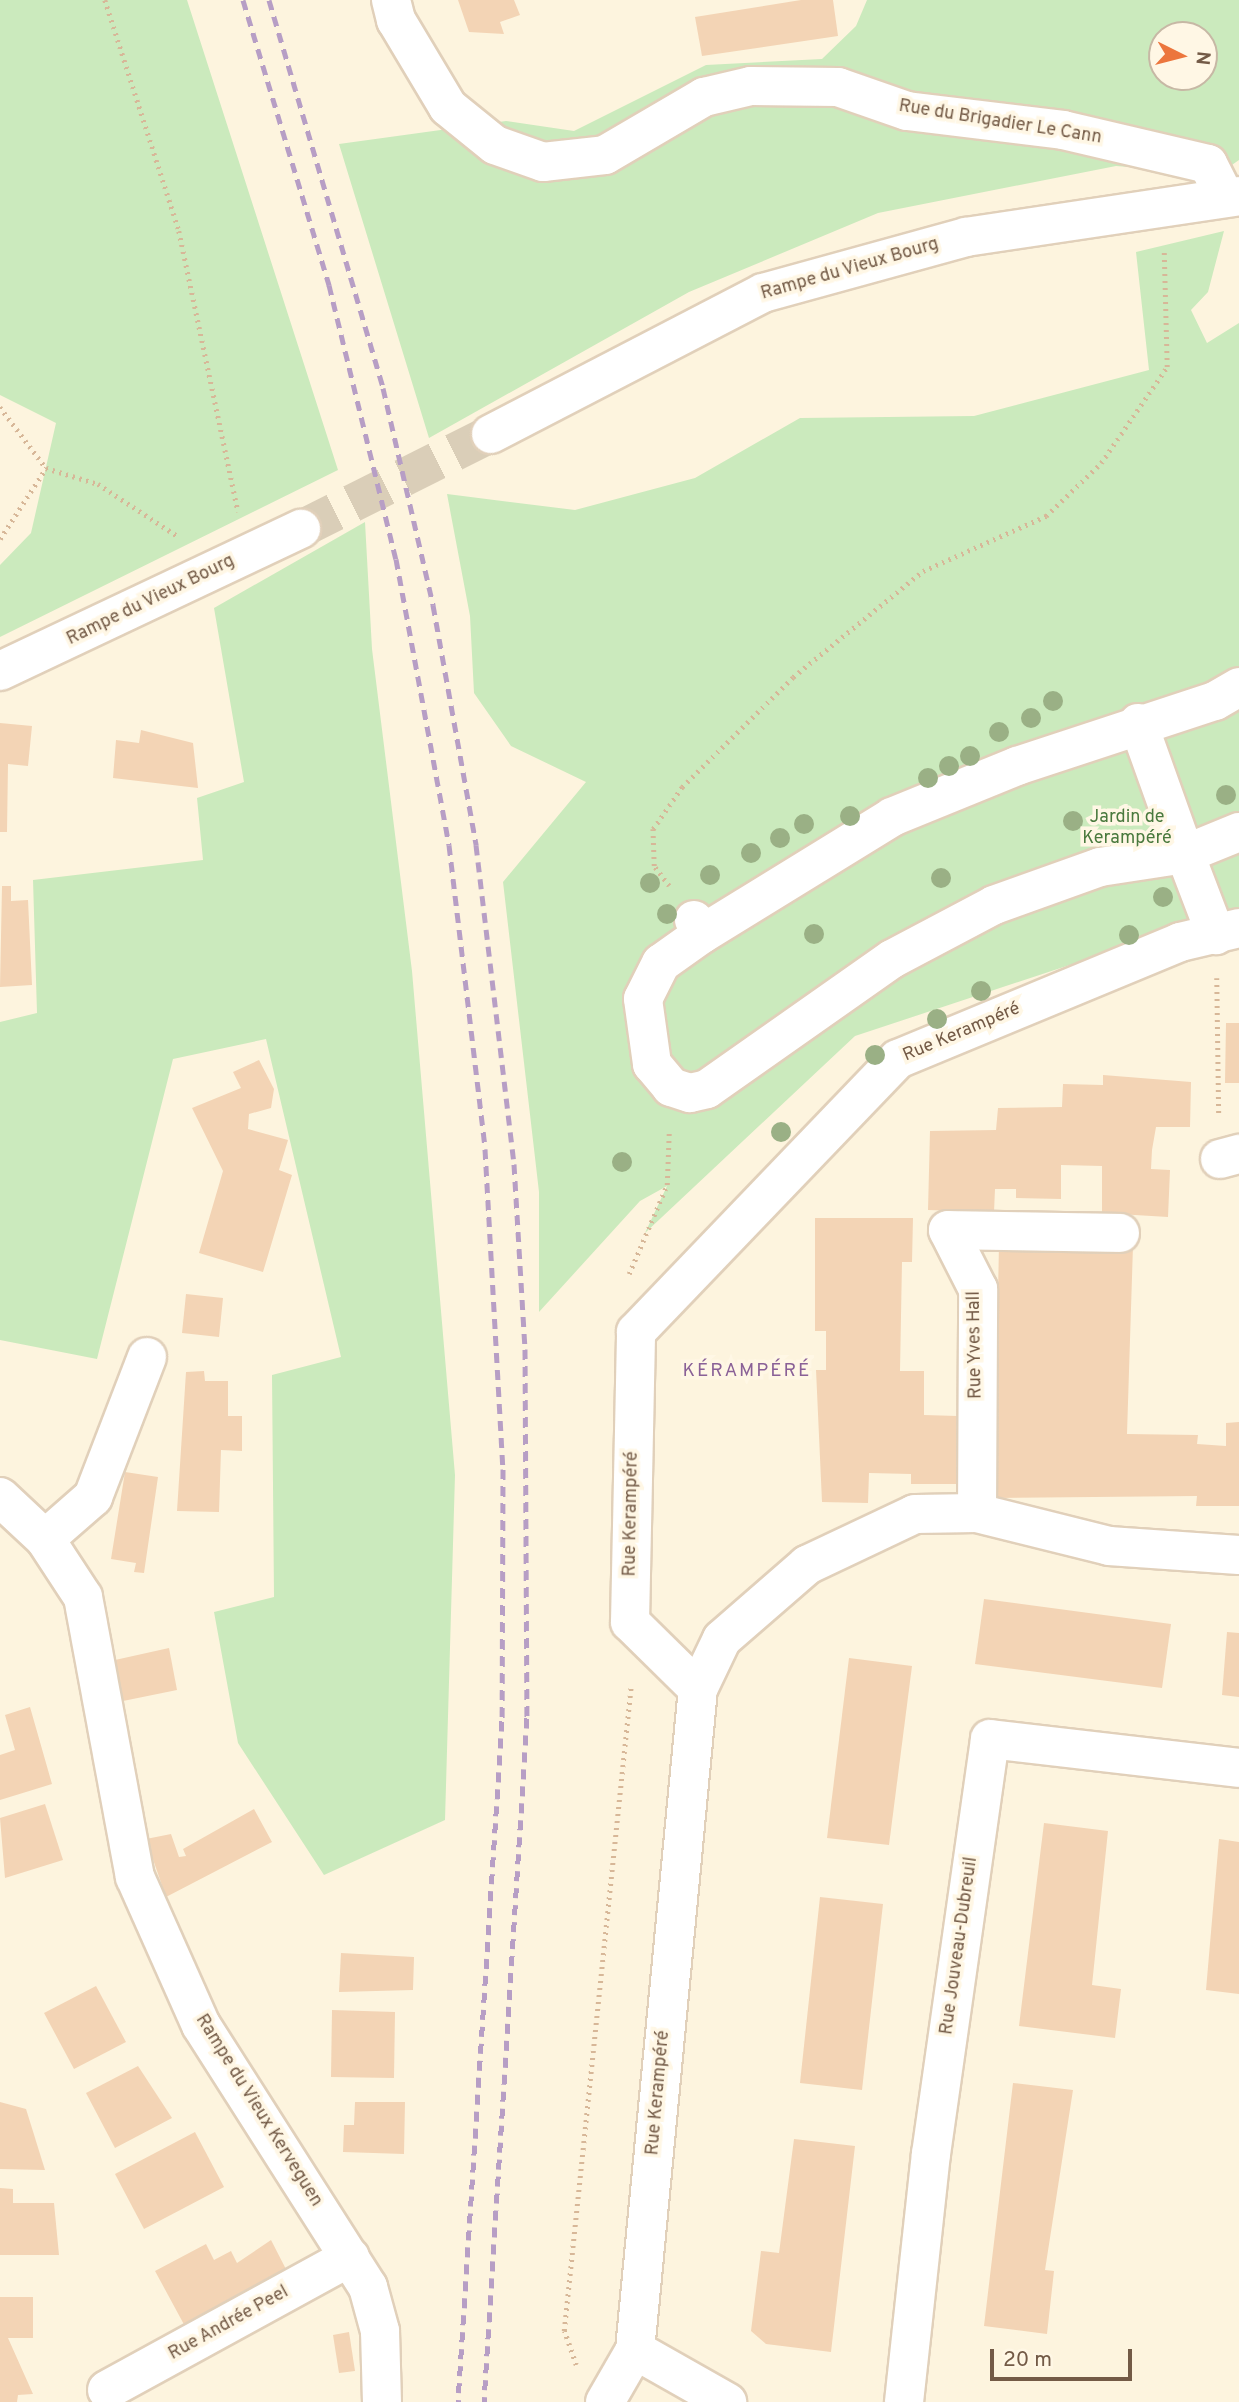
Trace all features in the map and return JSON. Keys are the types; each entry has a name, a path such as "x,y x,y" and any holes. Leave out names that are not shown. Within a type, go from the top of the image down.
{"street":[{"name":"Rue du Brigadier Le Cann","path":"391,0 396,20 448,107 495,145 543,162 605,155 716,94 751,86 838,87 907,111 1063,130 1208,164 1232,197"},
{"name":"Rampe du Vieux Bourg","path":"491,434 763,293 966,237 1232,197"},
{"name":"Rampe du Vieux Bourg","path":"0,671 301,529"},
{"path":"1239,687 1215,701 1138,723 892,817 698,927 661,962 643,999 652,1064 671,1087 707,1089 892,959 994,905 1100,867 1185,854 1239,832"},
{"path":"1138,723 1185,854 1228,931"},
{"name":"Rue Kerampéré","path":"630,1622 636,1332 898,1059 1180,943 1228,931"},
{"name":"Rue Yves Hall","path":"977,1513 978,1289 948,1230 1120,1233"},
{"path":"45,1539 93,1497 147,1357"},
{"name":"Rampe du Vieux Kerveguen","path":"0,1497 45,1539 83,1597 135,1877 201,2025 350,2257 380,2331 382,2402"},
{"path":"630,1622 698,1689 722,1639 807,1565 915,1514 977,1513 1109,1546 1239,1555"},
{"name":"Rue Kerampéré","path":"593,2390 635,2350 698,1689"},
{"name":"Rue Jouveau-Dubreuil","path":"904,2402 931,2154 990,1739 1239,1768"},
{"name":"Rue Andrée Peel","path":"107,2390 350,2257"},
{"path":"635,2350 727,2402"}],"path":[{"path":"105,0 179,231 228,480 238,560"},
{"path":"654,866 653,829 682,787 793,677 923,571 1046,516 1101,463 1167,367 1171,323 1160,206"},
{"path":"0,407 46,468 98,484 238,560"},
{"path":"0,539 46,468"},
{"path":"1228,931 1230,1156"},
{"path":"636,1332 626,1282 667,1185 671,1087"},
{"path":"593,2390 564,2331 632,1715 630,1622"}],"green space":[{"path":"0,0 187,0 338,470 0,637 0,565 31,533 56,423 0,395"},
{"path":"867,0 1239,0 1239,160 1219,174 1116,166 878,213 689,292 429,438 339,144 506,121 574,131 706,65 822,59 856,26"},
{"name":"Jardin de Kerampéré","path":"1224,231 1208,292 1191,310 1207,343 1239,323 1239,909 855,1036 645,1233 667,1186 640,1201 539,1312 539,1192 503,882 586,782 511,746 474,693 470,616 447,494 575,510 695,478 800,418 974,416 1149,370 1136,252"},
{"path":"365,522 372,649 412,971 455,1475 445,1820 324,1875 238,1743 214,1612 274,1597 272,1375 341,1357 266,1039 173,1059 97,1359 0,1340 0,1022 37,1013 33,880 203,860 197,798 244,782 214,608"}],"building":[{"path":"458,0 514,0 520,15 500,22 504,34 469,32"},
{"path":"801,0 833,0 838,36 702,56 695,17"},
{"path":"0,723 32,726 28,766 8,764 7,832 0,832"},
{"path":"141,730 193,743 198,788 113,778 116,740 139,743"},
{"path":"2,886 11,886 11,901 28,900 32,985 0,987"},
{"path":"1226,1023 1239,1023 1239,1083 1225,1083"},
{"path":"259,1060 274,1089 271,1108 249,1114 248,1129 288,1140 279,1170 292,1175 263,1272 199,1253 223,1171 192,1108 241,1088 233,1072"},
{"path":"1103,1075 1191,1082 1190,1127 1156,1127 1152,1150 1151,1169 1170,1170 1168,1217 1102,1213 1102,1166 1061,1165 1061,1199 1016,1198 1016,1189 995,1189 994,1212 928,1210 930,1131 996,1130 998,1108 1062,1107 1063,1084 1103,1085"},
{"path":"815,1218 913,1218 912,1262 902,1262 900,1371 924,1371 924,1415 957,1416 956,1484 911,1484 911,1474 869,1473 868,1503 822,1502 816,1370 826,1370 826,1331 815,1331"},
{"path":"999,1244 1133,1246 1127,1434 1198,1435 1197,1444 1226,1446 1226,1423 1239,1422 1239,1506 1196,1506 1197,1496 994,1498"},
{"path":"186,1294 223,1298 219,1337 182,1333"},
{"path":"204,1371 205,1381 228,1381 228,1416 242,1416 242,1451 221,1450 219,1512 177,1511 186,1372"},
{"path":"125,1472 158,1477 144,1573 134,1572 136,1563 111,1559"},
{"path":"984,1599 1171,1624 1162,1688 975,1664"},
{"path":"1227,1632 1239,1633 1239,1697 1222,1695"},
{"path":"169,1648 177,1690 123,1701 115,1660"},
{"path":"849,1658 912,1666 889,1845 827,1838"},
{"path":"30,1707 52,1784 0,1800 0,1755 15,1750 5,1715"},
{"path":"45,1804 63,1860 5,1878 0,1818"},
{"path":"254,1809 272,1842 166,1897 146,1839 171,1834 179,1857 186,1856 183,1849"},
{"path":"1044,1823 1108,1831 1092,1985 1121,1989 1115,2038 1019,2026"},
{"path":"1219,1839 1239,1842 1239,1994 1206,1990"},
{"path":"820,1897 883,1904 862,2090 800,2083"},
{"path":"341,1953 414,1957 413,1990 339,1992"},
{"path":"96,1986 126,2042 74,2069 44,2013"},
{"path":"332,2010 395,2012 394,2078 331,2077"},
{"path":"138,2066 172,2118 115,2148 86,2093"},
{"path":"1013,2083 1073,2090 1045,2270 1054,2271 1047,2334 984,2326"},
{"path":"0,2102 26,2109 45,2170 0,2169"},
{"path":"355,2102 405,2102 404,2154 343,2152 344,2125 354,2125"},
{"path":"195,2132 224,2187 144,2229 115,2174"},
{"path":"794,2139 855,2146 831,2352 766,2344 751,2331 761,2251 779,2253"},
{"path":"0,2188 13,2189 13,2203 54,2203 59,2255 0,2255"},
{"path":"271,2240 290,2277 187,2330 155,2271 206,2244 214,2260 231,2251 237,2263"},
{"path":"0,2297 33,2297 33,2338 8,2338 33,2394 18,2395 17,2402 0,2402"},
{"path":"349,2332 355,2371 339,2373 333,2335"}],"tunnel":[{"path":"301,529 491,434"}],"railway":[{"path":"243,0 329,285 396,559 449,845 485,1149 503,1469 502,1721 458,2402"},
{"path":"269,0 383,388 433,605 476,845 514,1164 525,1349 527,1718 484,2402"}],"district":[{"name":"KÉRAMPÉRÉ","path":"747,1372"}]}
